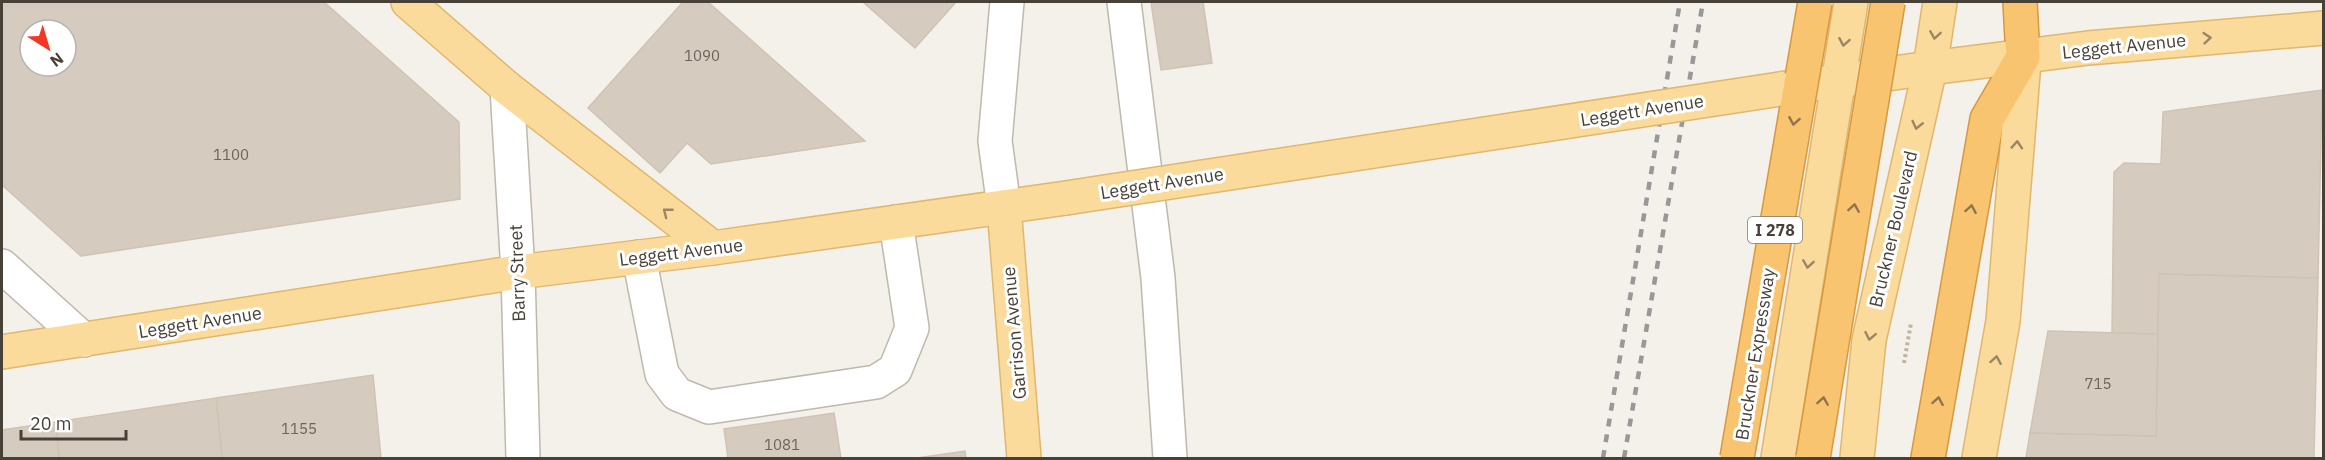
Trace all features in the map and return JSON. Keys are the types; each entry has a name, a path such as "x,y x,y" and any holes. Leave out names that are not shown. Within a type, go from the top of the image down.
{"highway":[{"name":"Bruckner Expressway","path":"1737,459 1815,2"},
{"path":"1813,459 1888,2"},
{"path":"1928,459 1987,119 2023,57 2020,2"}],"main road":[{"path":"408,2 507,88 713,248"},
{"path":"1778,459 1851,2"},
{"name":"Bruckner Boulevard","path":"1857,459 1869,340 1930,68 1940,2"},
{"path":"1979,459 2003,321 2023,57 2032,2"},
{"name":"Leggett Avenue","path":"2,352 518,272 713,248 1004,207 1930,68 2088,48 2324,28"},
{"name":"Garrison Avenue","path":"1004,207 1024,459"}],"street":[{"path":"1004,207 995,141 1007,2"},
{"path":"1124,2 1158,279 1170,459"},
{"name":"Barry Street","path":"507,88 518,272 523,459"},
{"path":"639,257 662,374 677,394 709,407 876,381 895,370 912,328 896,222"},
{"path":"2,266 84,340"}],"building":[{"path":"2,2 324,2 459,122 460,199 81,256 2,185"},
{"path":"683,2 708,2 865,141 711,164 687,143 660,173 588,108"},
{"path":"863,2 956,2 915,48"},
{"path":"1151,2 1203,2 1212,63 1161,70"},
{"path":"2322,90 2318,278 2159,274 2158,334 2112,333 2114,172 2124,163 2161,164 2163,112"},
{"path":"2159,274 2318,278 2314,458 2026,458 2030,433 2156,436"},
{"path":"2048,331 2158,334 2156,436 2030,433"},
{"path":"373,375 381,458 222,458 216,398"},
{"path":"216,398 222,458 59,458 56,422"},
{"path":"834,413 841,458 728,458 724,429"},
{"path":"56,422 59,458 2,458 2,430"},
{"path":"965,451 966,458 917,458"}],"railway":[{"path":"1603,458 1680,2"},
{"path":"1624,458 1703,2"}]}
